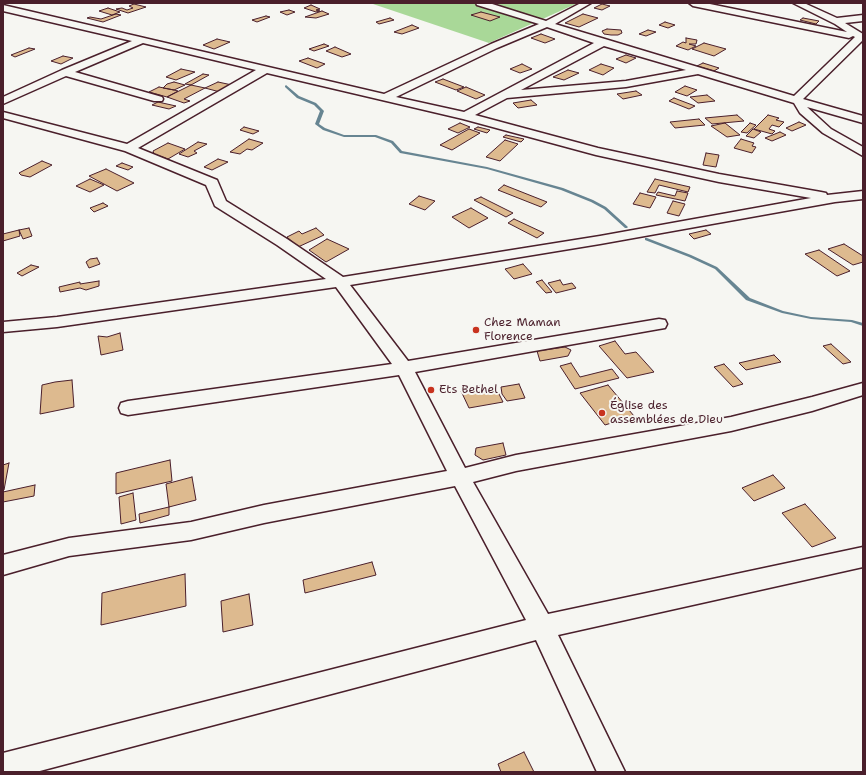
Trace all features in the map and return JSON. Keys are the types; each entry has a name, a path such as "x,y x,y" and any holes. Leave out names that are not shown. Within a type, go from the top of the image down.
{"street":[{"path":"480,3 556,28 863,120"},
{"path":"386,97 494,46 546,24 587,3"},
{"path":"693,3 862,37"},
{"path":"797,3 835,21 862,37"},
{"path":"3,8 465,116 596,151 769,188 835,198"},
{"path":"835,21 863,18"},
{"path":"797,99 862,37"},
{"path":"3,101 66,72 143,40"},
{"path":"465,116 603,42"},
{"path":"129,148 266,69"},
{"path":"502,95 626,84 699,71"},
{"path":"66,72 158,99"},
{"path":"797,99 804,111 826,131 863,152"},
{"path":"3,114 129,148 212,183 220,203 282,242 340,282 404,368 460,477 542,627 611,772"},
{"path":"3,327 57,322 340,282 600,240 835,198 863,195"},
{"path":"128,408 404,368 659,324"},
{"path":"3,565 69,547 191,531 264,514 460,477 523,462 731,424 812,404 863,389"},
{"path":"3,767 542,627 863,557"}],"green space":[{"path":"370,3 578,3 489,43"}],"building":[{"path":"134,4 146,7 128,13 116,9 122,8 127,10 133,8 129,6"},
{"path":"602,4 610,6 602,10 594,8"},
{"path":"311,5 320,9 316,10 320,11 316,12 304,8"},
{"path":"108,8 120,12 112,15 99,11"},
{"path":"289,10 295,12 287,15 280,12"},
{"path":"322,11 329,14 316,18 305,17"},
{"path":"481,12 500,17 490,21 471,15"},
{"path":"116,14 121,15 103,22 87,18 90,17 101,19"},
{"path":"583,14 598,18 579,27 565,23"},
{"path":"266,16 270,17 257,22 252,20"},
{"path":"390,18 394,20 379,24 376,22"},
{"path":"803,18 819,21 816,24 800,20"},
{"path":"665,22 675,25 668,28 659,25"},
{"path":"412,25 419,28 402,34 394,32"},
{"path":"607,29 621,30 622,33 618,35 604,34 602,31"},
{"path":"648,30 656,32 646,36 639,34"},
{"path":"541,34 555,39 545,43 531,38"},
{"path":"686,38 697,40 696,44 689,44 696,46 688,50 676,46 683,42 686,43"},
{"path":"217,39 230,42 214,49 203,45"},
{"path":"704,43 726,49 714,56 692,49"},
{"path":"324,44 329,46 314,51 309,49"},
{"path":"335,47 351,54 342,57 326,51"},
{"path":"29,48 35,49 15,57 11,55"},
{"path":"626,55 636,58 626,63 616,59"},
{"path":"63,56 73,58 61,64 51,61"},
{"path":"308,58 325,64 317,68 299,61"},
{"path":"703,63 719,68 714,71 697,66"},
{"path":"522,64 532,69 520,73 510,69"},
{"path":"601,64 614,68 603,75 589,70"},
{"path":"181,69 195,72 176,80 166,77"},
{"path":"568,70 579,73 564,80 553,77"},
{"path":"203,74 209,75 191,85 185,84"},
{"path":"443,79 464,87 456,90 435,82"},
{"path":"174,82 185,85 174,90 163,88 167,84"},
{"path":"218,82 232,85 220,92 205,88"},
{"path":"191,85 205,88 184,99 190,101 184,103 167,97"},
{"path":"685,86 697,90 687,96 675,92"},
{"path":"159,87 178,91 167,97 149,92"},
{"path":"466,87 485,95 476,99 457,91"},
{"path":"636,91 642,95 623,99 617,94"},
{"path":"707,95 715,101 698,103 690,97"},
{"path":"674,98 695,106 689,109 669,101"},
{"path":"531,100 537,105 518,108 513,103"},
{"path":"158,102 176,106 169,109 152,105"},
{"path":"737,115 744,121 712,124 705,118"},
{"path":"768,115 779,118 776,120 784,122 779,127 772,125 769,129 775,131 772,134 754,129"},
{"path":"699,119 705,125 675,128 670,122"},
{"path":"799,122 806,125 792,131 786,128"},
{"path":"460,123 470,127 458,133 448,129"},
{"path":"725,123 740,135 727,137 711,126"},
{"path":"750,123 756,125 747,133 741,132"},
{"path":"244,127 259,131 253,134 240,130"},
{"path":"478,127 490,130 487,133 474,129"},
{"path":"469,129 480,133 452,150 440,145"},
{"path":"753,129 761,132 754,138 746,136"},
{"path":"780,132 786,135 772,141 765,138"},
{"path":"506,135 524,139 521,142 503,137"},
{"path":"249,139 263,143 252,150 247,149 240,154 230,152"},
{"path":"741,139 754,143 752,146 756,147 752,153 734,148"},
{"path":"505,140 518,144 500,161 486,157"},
{"path":"198,142 207,144 194,151 197,153 188,157 179,154"},
{"path":"168,143 185,149 168,159 154,154 153,151"},
{"path":"706,153 719,155 716,167 703,165"},
{"path":"218,159 228,162 212,170 204,167"},
{"path":"42,161 52,165 30,177 19,173"},
{"path":"122,163 133,167 128,170 116,166"},
{"path":"106,169 134,183 117,191 89,176"},
{"path":"90,179 104,185 90,192 76,186"},
{"path":"655,179 690,187 688,192 659,185 655,193 647,192"},
{"path":"504,185 547,202 541,207 498,190"},
{"path":"677,191 688,193 685,201 656,195 658,192 675,196"},
{"path":"640,193 656,197 650,208 633,204"},
{"path":"419,196 435,201 425,210 409,204"},
{"path":"481,197 513,213 506,217 474,200"},
{"path":"673,201 685,204 679,216 667,213"},
{"path":"103,203 108,206 94,212 90,208"},
{"path":"471,208 488,218 469,228 452,217"},
{"path":"514,219 544,233 537,238 508,223"},
{"path":"29,228 32,236 23,239 19,230"},
{"path":"316,228 324,235 298,247 287,237 299,231 302,234"},
{"path":"19,230 20,236 3,241 3,234"},
{"path":"706,230 711,234 694,239 689,234"},
{"path":"327,239 349,249 326,262 309,250"},
{"path":"844,244 863,256 863,262 853,265 828,249"},
{"path":"819,250 850,271 837,276 805,254"},
{"path":"97,258 100,264 89,268 86,262 90,259"},
{"path":"523,264 532,274 514,279 505,269"},
{"path":"31,265 39,267 22,276 17,273"},
{"path":"542,280 552,292 546,293 536,282"},
{"path":"560,280 563,285 572,283 576,288 556,293 548,283"},
{"path":"99,281 99,286 86,290 80,288 60,292 59,287 80,282 80,284"},
{"path":"120,333 123,350 101,355 98,336 107,337"},
{"path":"615,341 625,354 636,352 654,372 627,378 599,346"},
{"path":"831,344 851,362 843,364 823,346"},
{"path":"565,347 571,350 568,356 540,361 537,351"},
{"path":"774,355 781,362 746,370 739,363"},
{"path":"571,363 580,377 612,369 619,378 575,389 560,366"},
{"path":"724,364 743,384 733,387 714,367"},
{"path":"72,380 74,407 40,414 42,385"},
{"path":"519,384 525,398 507,401 502,394 501,387"},
{"path":"482,385 484,390 495,386 503,402 469,408 461,391"},
{"path":"608,385 634,416 605,425 580,393"},
{"path":"503,443 506,455 483,460 475,455 476,448"},
{"path":"170,460 172,481 116,494 116,473"},
{"path":"9,463 4,490 3,490 3,465"},
{"path":"773,475 785,488 754,501 742,488"},
{"path":"192,477 196,500 169,507 166,484"},
{"path":"35,485 34,496 3,502 3,492"},
{"path":"133,493 136,520 121,524 119,497"},
{"path":"805,504 836,538 812,547 782,513"},
{"path":"169,507 169,515 140,523 139,514"},
{"path":"372,562 376,575 305,593 303,580"},
{"path":"185,574 186,606 101,625 102,593"},
{"path":"249,594 253,625 223,632 221,601"},
{"path":"524,752 534,772 501,772 498,764"}],"waterway":[{"path":"286,86 298,97 315,104 322,111 317,124 324,129 344,136 375,136 392,142 401,152 487,168 562,189 605,208 626,227"},
{"path":"646,239 716,268 748,299 782,312 811,318 852,321 863,325"}],"place":[{"name":"Chez Maman Florence","path":"476,330"},
{"name":"Ets Bethel","path":"431,390"},
{"name":"Église des assemblées de Dieu","path":"602,413"}]}
